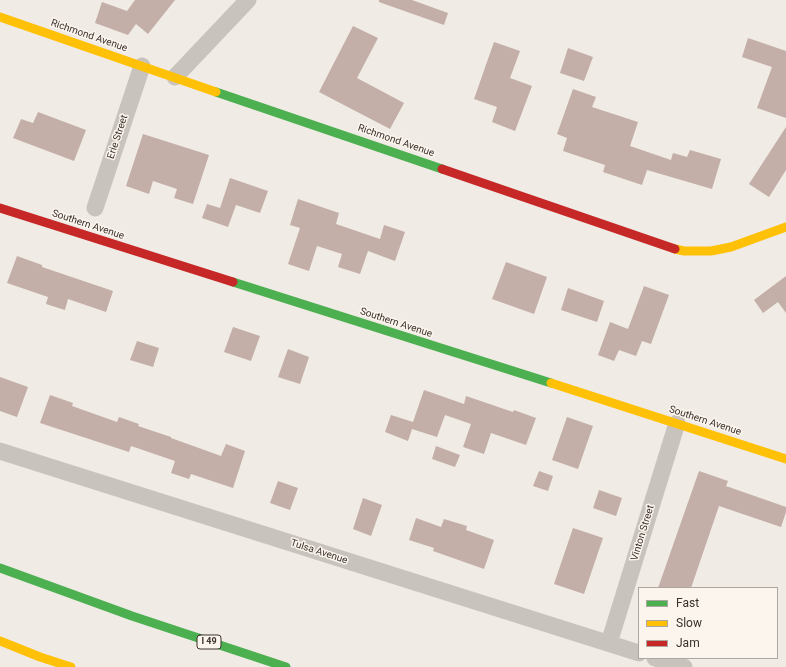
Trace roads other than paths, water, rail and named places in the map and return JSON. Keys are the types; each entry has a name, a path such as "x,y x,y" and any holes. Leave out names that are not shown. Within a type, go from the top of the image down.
{"main road":[{"name":"Richmond Avenue","path":"0,17 665,246 684,251 711,251 731,247 786,227"},
{"name":"Southern Avenue","path":"0,208 678,423 786,459"},
{"name":"I 49","path":"0,568 132,616 286,667"},
{"path":"0,641 40,657 71,667"}],"street":[{"path":"175,77 248,0"},
{"name":"Erie Street","path":"95,208 142,66"},
{"name":"Vinton Street","path":"609,643 678,423"},
{"name":"Tulsa Avenue","path":"0,451 638,653"},
{"path":"658,659 684,667"}]}
